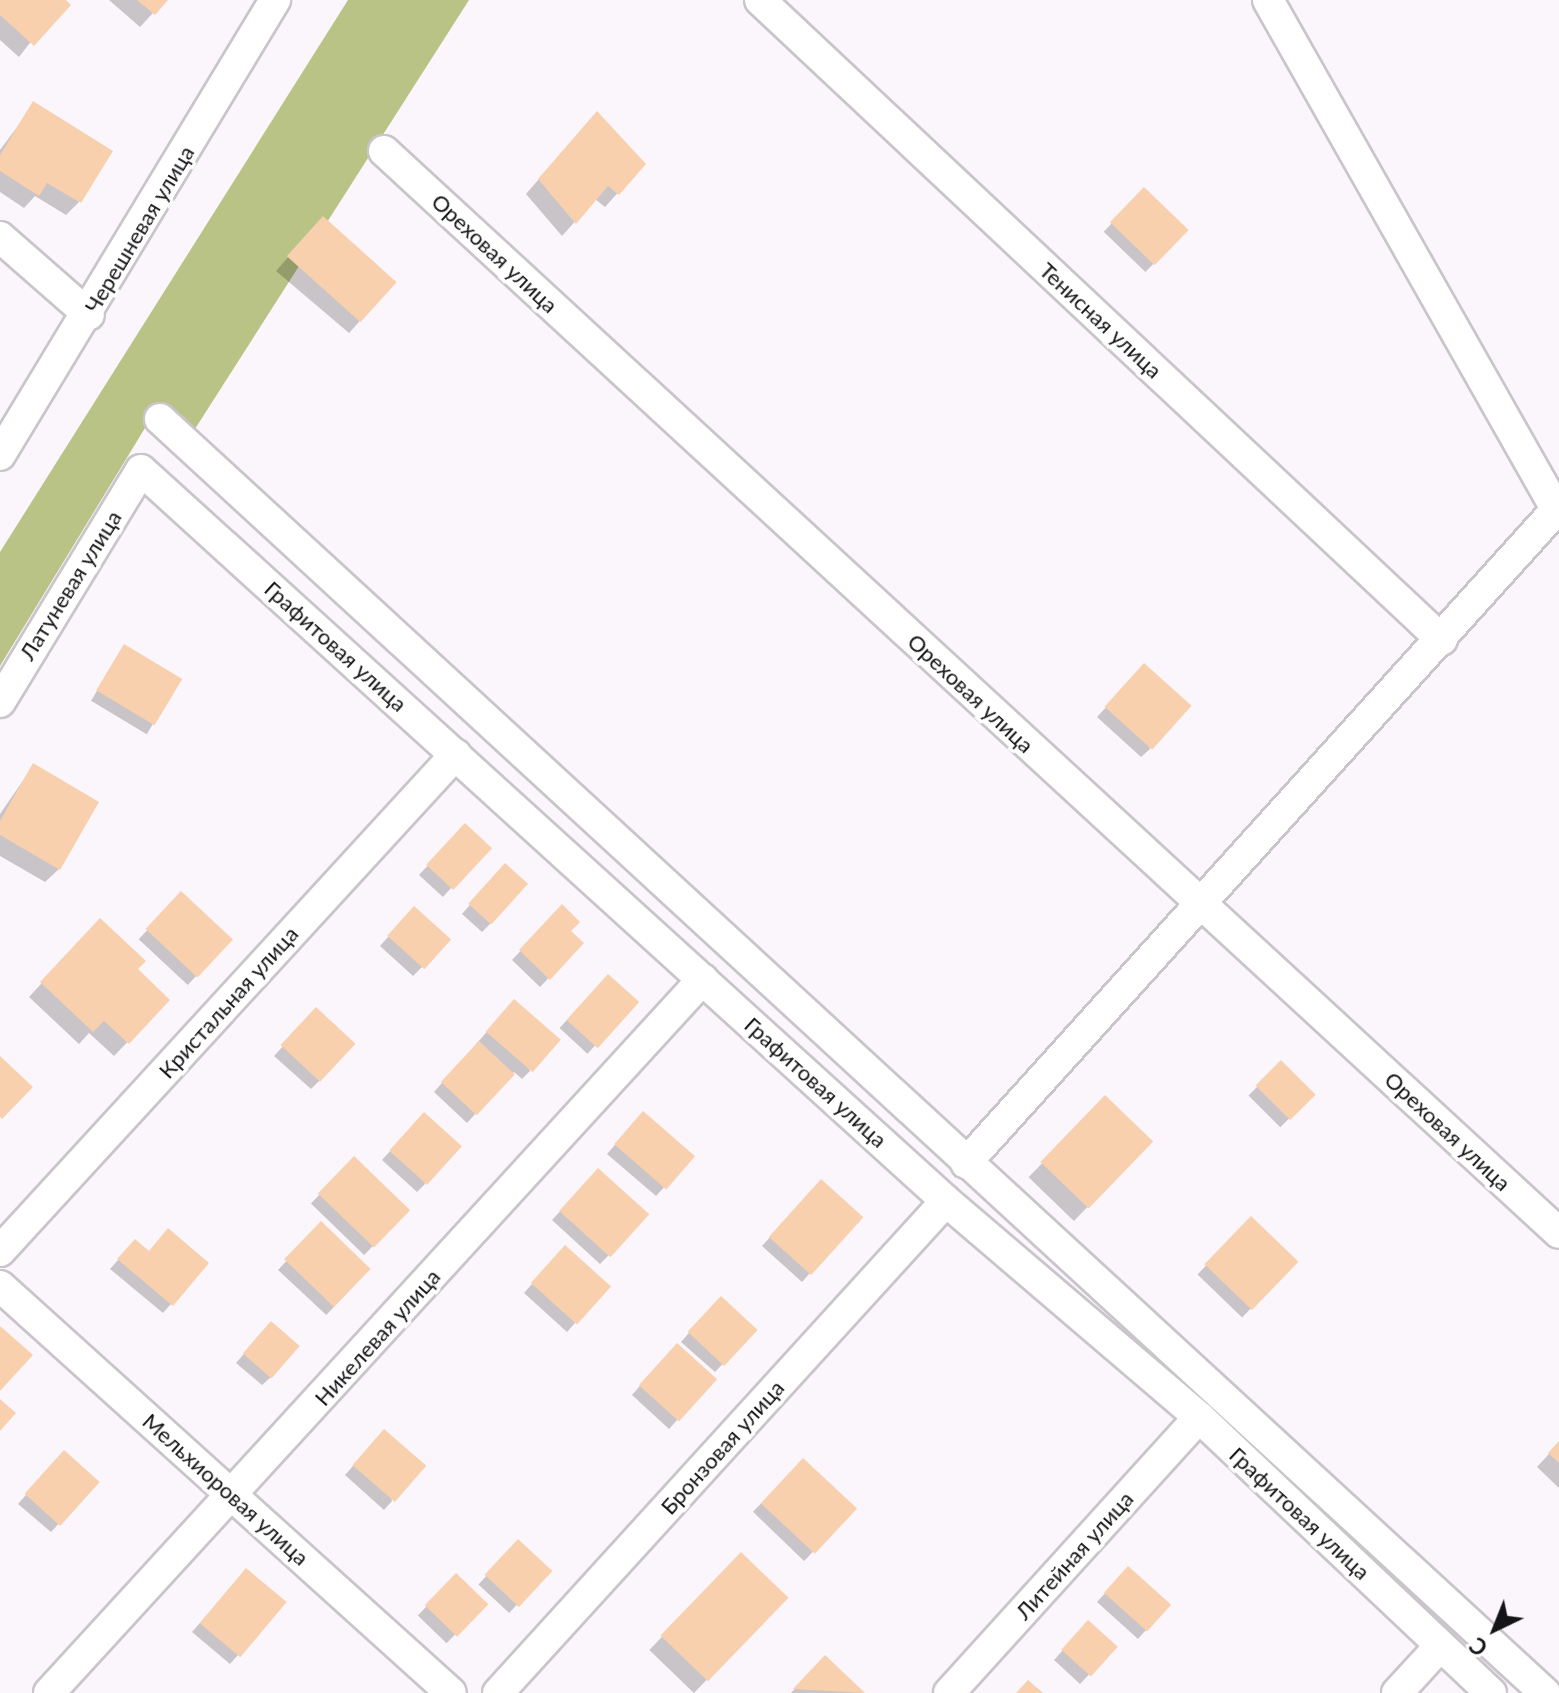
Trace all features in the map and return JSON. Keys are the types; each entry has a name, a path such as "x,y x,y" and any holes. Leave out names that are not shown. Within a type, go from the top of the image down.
{"street":[{"name":"Черешневая улица","path":"0,455 89,315 275,0"},
{"name":"Тенисная улица","path":"760,0 1442,640"},
{"path":"966,1163 1197,901 1558,512 1268,0"},
{"name":"Ореховая улица","path":"384,151 1559,1233"},
{"path":"0,237 89,315"},
{"path":"160,419 1545,1693"},
{"name":"Латуневая улица","path":"0,702 141,470"},
{"name":"Графитовая улица","path":"141,470 946,1201 1199,1417 1491,1693"},
{"name":"Кристальная улица","path":"0,1251 456,754"},
{"name":"Никелевая улица","path":"49,1693 703,979"},
{"name":"Бронзовая улица","path":"498,1693 946,1201"},
{"name":"Мельхиоровая улица","path":"0,1286 451,1693"},
{"name":"Литейная улица","path":"949,1693 1199,1417"},
{"path":"1397,1693 1440,1646"}],"green space":[{"path":"348,0 469,0 193,432 145,428 0,666 0,552"}],"building":[{"path":"0,0 66,0 71,5 34,46 0,15"},
{"path":"137,0 168,0 155,15"},
{"path":"33,101 113,151 81,203 47,183 39,196 0,171 0,155"},
{"path":"597,111 646,164 619,195 608,186 576,224 538,179"},
{"path":"1144,187 1189,230 1155,265 1110,222"},
{"path":"323,216 397,282 360,322 287,256"},
{"path":"124,644 182,679 154,725 96,690"},
{"path":"1144,663 1192,706 1152,750 1105,707"},
{"path":"33,763 99,802 60,870 0,835 0,821"},
{"path":"465,823 492,848 453,890 426,865"},
{"path":"505,863 528,884 491,925 468,904"},
{"path":"181,891 233,939 197,977 146,929"},
{"path":"562,904 580,922 571,931 584,943 550,980 519,950"},
{"path":"414,906 451,939 424,969 387,936"},
{"path":"100,918 146,961 138,969 170,1000 129,1044 104,1021 93,1032 40,982"},
{"path":"608,974 639,1002 598,1048 567,1020"},
{"path":"514,999 561,1040 533,1072 486,1031"},
{"path":"316,1007 355,1044 320,1082 281,1045"},
{"path":"479,1041 515,1074 477,1115 441,1082"},
{"path":"0,1056 33,1087 2,1119 0,1117"},
{"path":"1281,1060 1316,1095 1290,1120 1256,1085"},
{"path":"1105,1095 1153,1142 1089,1208 1040,1162"},
{"path":"643,1111 695,1156 666,1189 614,1144"},
{"path":"424,1112 462,1146 427,1185 389,1151"},
{"path":"354,1156 410,1210 374,1248 318,1193"},
{"path":"598,1168 649,1214 610,1257 559,1211"},
{"path":"821,1179 863,1217 811,1275 769,1237"},
{"path":"1251,1216 1298,1262 1252,1310 1204,1264"},
{"path":"321,1221 371,1269 334,1307 284,1259"},
{"path":"168,1228 209,1263 173,1306 117,1259 135,1239 149,1251"},
{"path":"565,1245 611,1286 577,1324 531,1283"},
{"path":"721,1296 758,1330 724,1366 688,1332"},
{"path":"271,1321 300,1346 271,1378 243,1353"},
{"path":"0,1326 33,1355 0,1391"},
{"path":"677,1343 717,1379 679,1421 639,1385"},
{"path":"0,1399 16,1413 0,1431"},
{"path":"384,1429 426,1466 395,1502 353,1465"},
{"path":"1559,1441 1559,1463 1548,1453"},
{"path":"64,1450 100,1482 60,1526 25,1494"},
{"path":"803,1458 857,1508 815,1554 761,1503"},
{"path":"518,1539 552,1571 519,1607 485,1575"},
{"path":"741,1552 788,1598 708,1681 660,1635"},
{"path":"1128,1566 1171,1605 1147,1632 1104,1593"},
{"path":"246,1568 287,1602 240,1657 200,1623"},
{"path":"456,1573 488,1604 457,1637 425,1605"},
{"path":"1088,1620 1118,1647 1091,1676 1061,1650"},
{"path":"825,1655 865,1693 793,1689"},
{"path":"1028,1680 1043,1693 1016,1693"}]}
